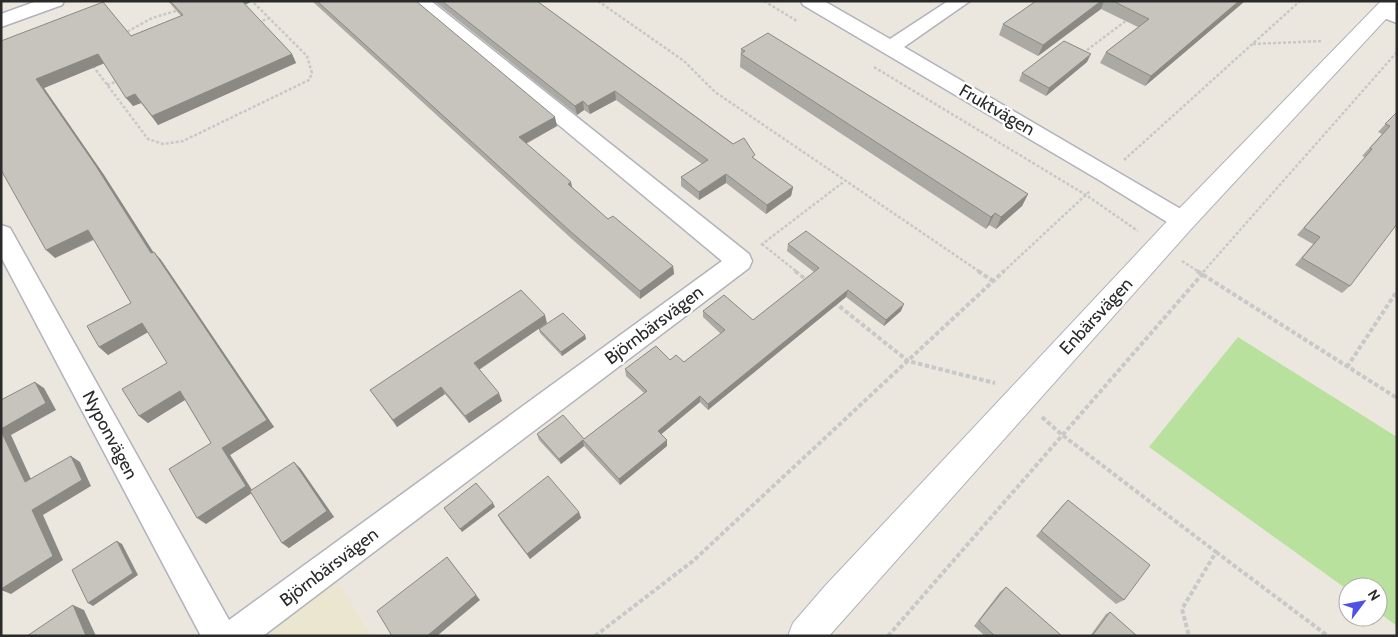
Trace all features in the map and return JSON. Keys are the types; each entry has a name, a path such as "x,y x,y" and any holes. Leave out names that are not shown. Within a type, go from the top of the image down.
{"street":[{"path":"1,22 16,8 55,1"},
{"path":"419,1 740,261"},
{"name":"Fruktvägen","path":"810,1 1107,174 1182,222"},
{"path":"890,48 961,1"},
{"name":"Enbärsvägen","path":"806,636 844,591 1182,222 1391,10"},
{"name":"Nyponvägen","path":"1,234 219,636"},
{"name":"Björnbärsvägen","path":"236,636 740,261"}],"path":[{"path":"88,60 148,139 163,144 183,141 309,80 312,73 307,56 252,1"},
{"path":"598,1 684,61 715,92 993,281"},
{"path":"764,1 798,22"},
{"path":"595,636 692,562 1107,174 1300,1"},
{"path":"120,36 152,18 183,10"},
{"path":"251,26 269,18"},
{"path":"1087,50 1130,18"},
{"path":"1252,44 1327,41"},
{"path":"888,636 1060,434 1397,52"},
{"path":"866,62 1086,195 1160,247 1397,398"},
{"path":"108,85 125,78"},
{"path":"740,261 846,180"},
{"path":"1347,367 1397,291"},
{"path":"1216,552 1328,636"}],"shaded area":[{"path":"336,579 371,636 258,636"}],"green space":[{"path":"1238,337 1397,437 1397,626 1388,619 1388,577 1338,577 1338,583 1149,447"}],"building":[{"path":"170,1 242,1 292,54 152,116 135,94 126,98 98,54 36,79 96,166 151,253 154,252 267,420 222,448 246,486 197,518 169,469 211,443 180,391 139,416 122,389 167,363 142,323 99,347 87,326 131,303 88,230 46,250 1,170 1,41 103,2 131,36 183,15"},
{"path":"317,1 416,1 555,117 519,137 571,182 568,184 608,219 613,216 673,266 640,291 571,232"},
{"path":"442,1 537,1 733,144 744,138 755,155 752,157 793,187 767,205 726,174 699,192 681,177 708,160 615,91 588,106 583,101 575,106"},
{"path":"1036,1 1101,1 1043,45 1003,24"},
{"path":"1113,1 1239,1 1151,76 1106,52 1149,19"},
{"path":"768,33 1028,194 1001,217 995,213 991,217 741,54 745,51 741,49"},
{"path":"1064,41 1091,54 1049,88 1022,73"},
{"path":"1397,112 1397,224 1350,286 1302,258 1320,237 1304,228 1372,149 1370,148 1390,126 1385,124"},
{"path":"806,231 904,304 886,320 848,290 708,404 700,396 658,431 667,440 619,479 583,440 559,459 537,434 563,415 584,439 647,391 625,369 656,346 670,360 676,355 684,362 725,330 703,311 724,295 753,320 819,268 788,244"},
{"path":"521,290 545,315 474,363 499,393 465,416 441,387 393,420 370,390"},
{"path":"563,313 585,335 561,352 539,329"},
{"path":"35,382 46,403 1,429 1,400"},
{"path":"1,431 25,482 71,456 82,480 32,510 53,556 1,589"},
{"path":"294,462 327,511 282,543 250,491"},
{"path":"548,476 579,512 527,554 498,515"},
{"path":"476,483 493,503 460,529 444,508"},
{"path":"1068,500 1150,565 1124,600 1041,531"},
{"path":"117,541 133,573 88,603 72,570"},
{"path":"447,557 476,595 427,636 392,636 377,611"},
{"path":"1006,587 1062,636 995,636 979,621"},
{"path":"73,605 86,636 27,636"},
{"path":"1110,612 1137,636 1092,636"}]}
